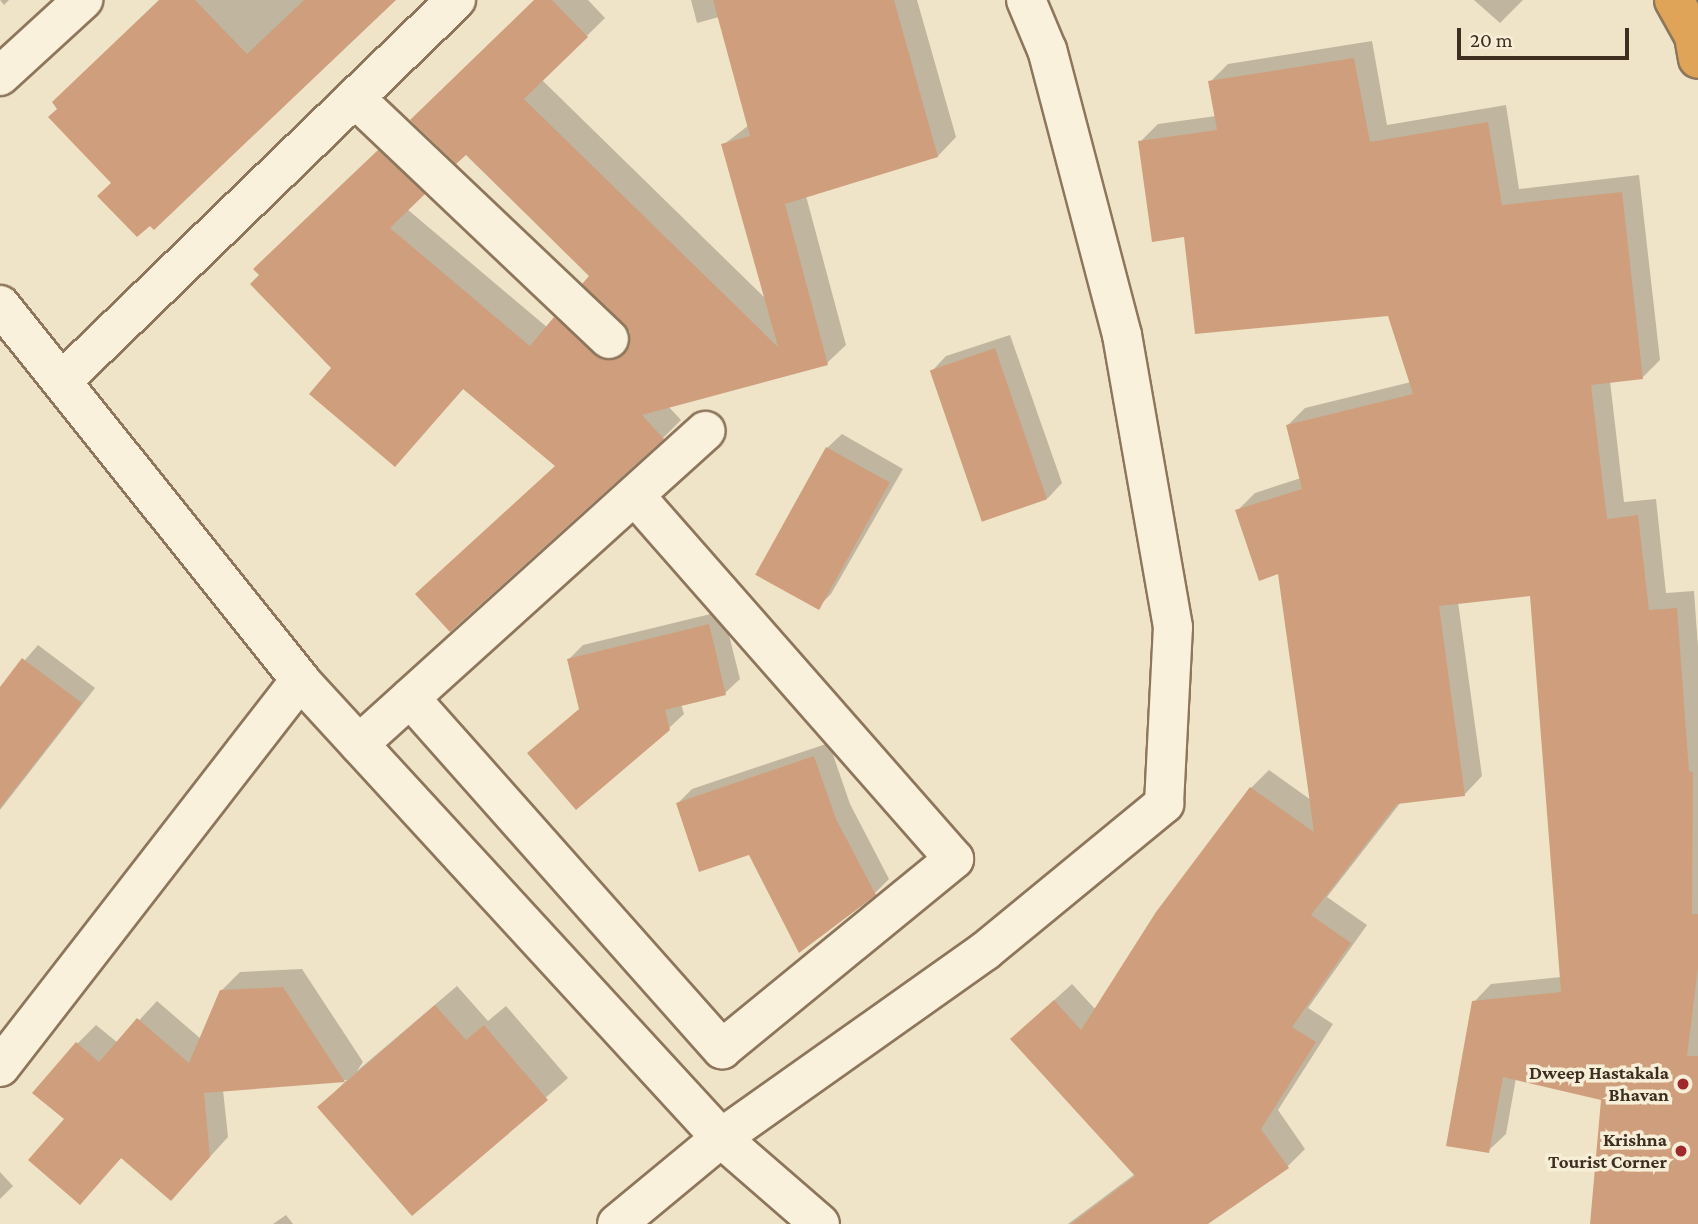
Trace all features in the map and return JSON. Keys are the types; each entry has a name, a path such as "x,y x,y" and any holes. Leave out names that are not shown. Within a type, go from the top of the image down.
{"highway":[{"path":"1674,0 1695,36 1698,59"}],"street":[{"path":"0,76 83,0"},
{"path":"62,381 456,0"},
{"path":"617,1224 720,1138 985,950 1164,804 1173,627 1122,335 1047,50 1026,0"},
{"path":"355,98 608,339"},
{"path":"0,304 300,680 720,1138 820,1224"},
{"path":"359,744 706,431"},
{"path":"410,698 722,1049 954,859 635,496"},
{"path":"0,1067 300,680"}],"building":[{"path":"159,0 195,0 247,54 304,0 396,0 154,230 150,226 137,237 97,196 111,183 48,117 57,109 52,102"},
{"path":"534,0 552,0 588,37 524,99 778,347 721,144 750,136 713,0 894,0 938,157 785,204 828,365 642,415 664,439 450,632 415,594 555,466 463,389 395,467 309,394 331,368 250,284 259,275 253,269 378,150 425,194 390,228 530,346 554,317 603,360 624,354 630,332 582,284 589,276 466,155 456,164 410,120"},
{"path":"1354,58 1370,142 1488,122 1502,205 1622,192 1643,379 1591,385 1607,519 1638,515 1649,610 1677,608 1689,771 1693,772 1692,914 1698,914 1698,968 1687,1056 1698,1056 1698,1224 1590,1224 1601,1100 1503,1077 1489,1153 1446,1146 1472,1001 1561,992 1530,596 1439,606 1465,796 1397,804 1311,915 1351,943 1292,1027 1316,1042 1261,1129 1289,1168 1208,1224 1071,1224 1135,1176 1010,1039 1054,1000 1081,1030 1156,912 1250,787 1314,832 1278,574 1259,581 1235,510 1302,489 1286,425 1413,394 1388,316 1195,334 1184,237 1152,242 1138,141 1217,130 1208,81"},
{"path":"995,348 1047,499 982,522 930,370"},
{"path":"826,447 890,482 819,610 755,575"},
{"path":"709,624 726,695 665,710 670,730 576,810 527,753 579,709 567,659"},
{"path":"22,658 82,703 0,808 0,687"},
{"path":"814,756 836,819 876,895 799,953 749,855 699,872 676,803"},
{"path":"283,987 345,1082 204,1093 210,1157 171,1201 121,1158 80,1205 28,1160 64,1119 32,1093 76,1042 99,1062 137,1018 189,1063 220,990"},
{"path":"435,1005 466,1040 484,1025 548,1100 412,1216 317,1107"}],"place":[{"name":"Dweep Hastakala Bhavan","path":"1683,1084"},
{"name":"Krishna Tourist Corner","path":"1681,1151"}]}
